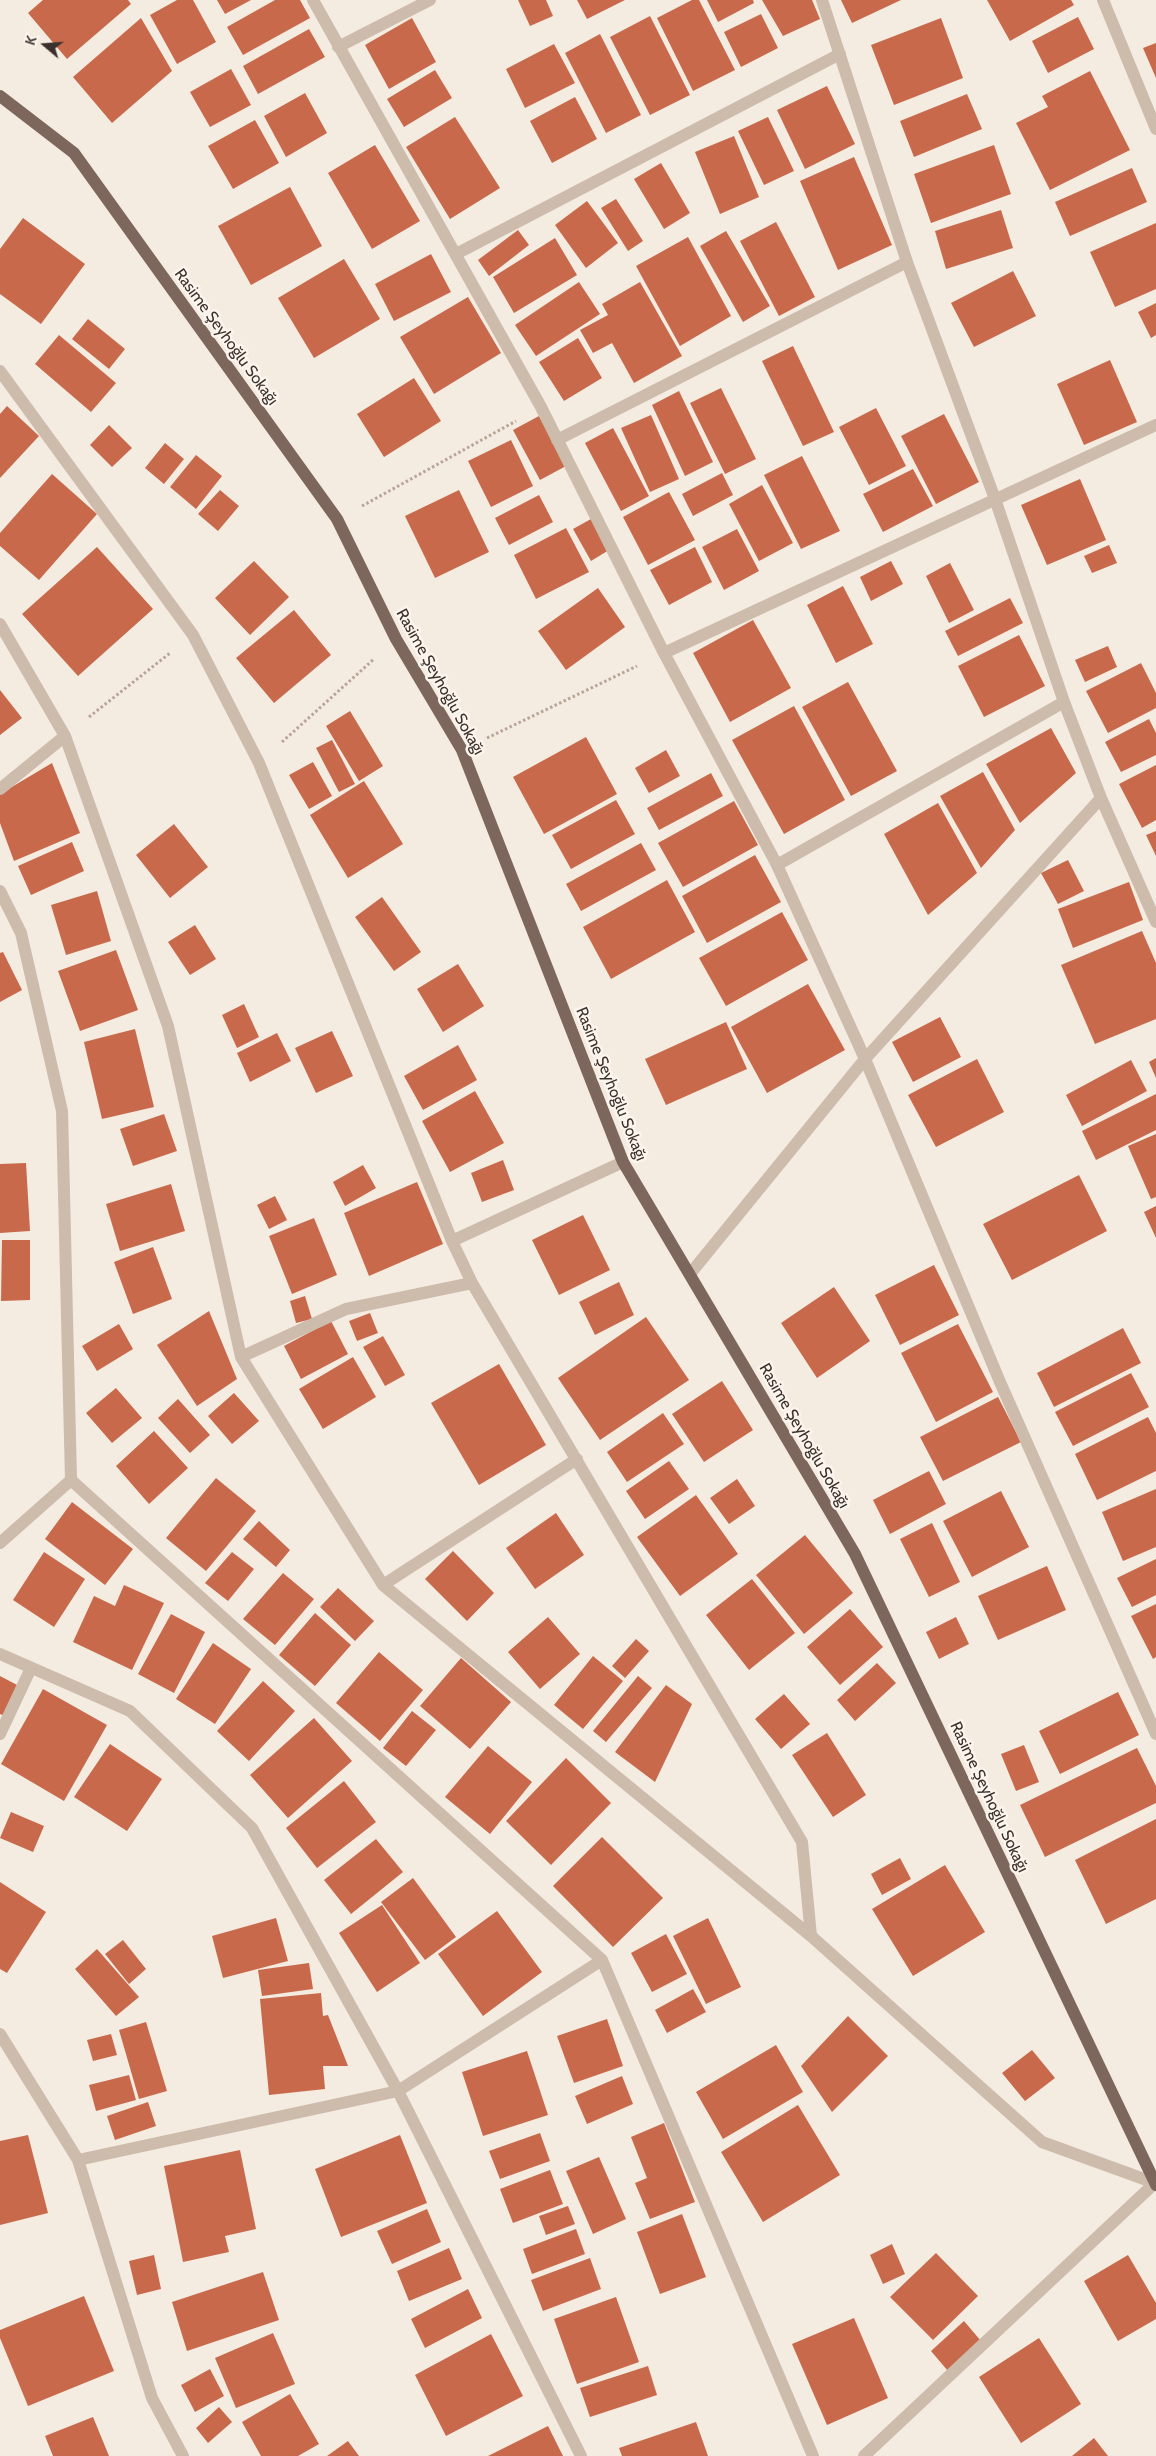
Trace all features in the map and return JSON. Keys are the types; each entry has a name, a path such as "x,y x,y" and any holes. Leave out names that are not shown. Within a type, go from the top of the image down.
{"main road":[{"name":"Rasime Şeyhoğlu Sokağı","path":"0,96 74,153 337,519 396,640 462,750 623,1162 855,1554 1156,2183"}],"street":[{"path":"313,0 541,407 664,653 778,865 865,1059 1004,1391 1156,1734"},
{"path":"338,47 430,0"},
{"path":"822,0 907,262 995,499 1064,702 1101,798 1156,922"},
{"path":"1103,0 1156,129"},
{"path":"456,254 840,54"},
{"path":"557,440 907,262"},
{"path":"0,371 193,635 259,763 452,1241 472,1283 802,1842 811,1936"},
{"path":"664,653 1156,425"},
{"path":"0,624 65,736 168,1026 241,1357 382,1585 811,1936 1042,2142 1156,2183 864,2456"},
{"path":"778,865 1064,702"},
{"path":"0,789 65,736"},
{"path":"690,1274 865,1059 1101,798"},
{"path":"0,891 21,934 62,1111 71,1480 602,1960 813,2456"},
{"path":"452,1241 623,1162"},
{"path":"241,1357 346,1310 472,1283"},
{"path":"382,1585 577,1459"},
{"path":"0,1542 71,1480"},
{"path":"0,1654 130,1711 252,1828 398,2091 581,2456"},
{"path":"0,1734 31,1668"},
{"path":"78,2160 398,2091 602,1960"},
{"path":"0,2034 78,2160 152,2398 183,2456"}],"path":[{"path":"337,519 541,407"},
{"path":"65,736 193,635"},
{"path":"259,763 396,640"},
{"path":"462,750 664,653"}],"building":[{"path":"43,0 128,0 131,4 67,59 28,13"},
{"path":"177,0 193,0 216,42 177,64 150,15"},
{"path":"217,0 251,0 225,14"},
{"path":"275,0 300,0 310,18 243,55 227,27"},
{"path":"518,0 546,0 553,16 530,26"},
{"path":"577,0 625,0 587,19"},
{"path":"692,0 699,0 735,70 693,91 657,18"},
{"path":"707,0 753,0 754,3 718,22"},
{"path":"762,0 812,0 820,19 783,36"},
{"path":"841,0 901,0 852,23"},
{"path":"987,0 1071,0 1074,5 1010,41"},
{"path":"761,14 778,48 741,67 724,32"},
{"path":"650,16 690,95 650,115 610,37"},
{"path":"1078,17 1094,49 1048,73 1032,41"},
{"path":"141,18 172,71 112,123 73,77"},
{"path":"412,18 436,62 389,89 365,45"},
{"path":"941,18 963,78 894,105 871,45"},
{"path":"309,29 325,57 258,94 243,66"},
{"path":"600,34 641,115 606,133 565,53"},
{"path":"1156,43 1156,78 1143,48"},
{"path":"554,44 575,83 525,108 506,69"},
{"path":"231,69 251,105 210,127 190,92"},
{"path":"435,70 452,98 404,127 387,99"},
{"path":"1090,71 1130,150 1050,190 1016,123 1048,107 1042,96"},
{"path":"827,86 855,144 805,169 777,110"},
{"path":"305,93 327,133 286,157 264,116"},
{"path":"967,94 982,129 914,157 900,121"},
{"path":"575,97 597,139 552,163 530,121"},
{"path":"455,117 500,188 450,219 406,147"},
{"path":"768,117 794,171 764,185 738,131"},
{"path":"255,120 279,163 233,189 208,146"},
{"path":"734,136 759,197 720,214 695,152"},
{"path":"375,145 420,221 372,249 328,173"},
{"path":"994,145 1011,194 931,223 914,174"},
{"path":"854,157 892,245 838,270 800,181"},
{"path":"661,163 690,213 664,229 634,179"},
{"path":"1132,168 1147,202 1070,236 1055,202"},
{"path":"290,187 322,246 251,285 218,226"},
{"path":"616,199 643,241 628,251 601,208"},
{"path":"587,201 618,243 586,268 555,225"},
{"path":"1001,210 1013,248 946,269 935,231"},
{"path":"23,218 85,264 41,324 0,294 0,249"},
{"path":"776,222 815,297 779,316 740,241"},
{"path":"1156,223 1156,289 1115,307 1090,252"},
{"path":"518,230 529,245 489,276 478,260"},
{"path":"726,231 770,306 743,322 700,246"},
{"path":"688,237 731,316 680,346 636,266"},
{"path":"555,238 577,275 514,313 493,277"},
{"path":"431,254 451,292 394,321 375,284"},
{"path":"344,259 380,319 314,358 278,298"},
{"path":"1013,271 1036,316 974,347 951,303"},
{"path":"579,282 600,314 536,356 515,325"},
{"path":"640,282 682,356 634,383 612,343 593,353 580,330 608,315 602,304"},
{"path":"468,297 501,353 434,394 400,337"},
{"path":"1156,303 1156,335 1151,338 1138,312"},
{"path":"88,319 125,349 109,369 72,339"},
{"path":"59,335 116,383 91,412 35,364"},
{"path":"578,338 602,378 564,401 539,362"},
{"path":"793,346 834,432 803,446 762,361"},
{"path":"1110,360 1137,422 1084,445 1057,384"},
{"path":"414,378 441,421 384,457 357,414"},
{"path":"721,388 756,459 725,474 690,403"},
{"path":"679,391 713,462 685,476 652,405"},
{"path":"7,406 39,436 0,478 0,414"},
{"path":"876,408 906,466 869,485 839,427"},
{"path":"944,414 979,482 936,504 901,436"},
{"path":"651,415 679,479 650,492 621,428"},
{"path":"539,416 566,466 540,480 513,430"},
{"path":"109,425 132,448 112,467 90,445"},
{"path":"613,428 649,496 621,511 585,443"},
{"path":"511,440 533,486 491,507 468,461"},
{"path":"165,443 184,459 164,484 145,468"},
{"path":"196,455 222,476 196,509 170,487"},
{"path":"802,456 840,531 801,549 764,475"},
{"path":"913,469 933,506 883,532 863,494"},
{"path":"722,473 733,495 693,516 682,494"},
{"path":"52,474 97,514 39,580 0,546 0,533"},
{"path":"1080,479 1106,540 1047,565 1021,505"},
{"path":"762,485 793,543 759,561 729,504"},
{"path":"220,490 239,506 218,531 198,514"},
{"path":"459,490 489,552 435,578 405,516"},
{"path":"669,492 695,540 648,565 623,517"},
{"path":"539,495 553,522 509,545 495,518"},
{"path":"591,519 609,550 591,561 573,529"},
{"path":"566,528 589,572 536,599 514,555"},
{"path":"737,529 759,571 724,590 702,547"},
{"path":"1109,545 1117,563 1092,573 1084,556"},
{"path":"97,547 153,609 78,676 22,614"},
{"path":"695,547 712,582 669,605 650,570"},
{"path":"254,561 289,597 250,635 215,598"},
{"path":"891,561 903,584 871,601 860,577"},
{"path":"950,563 974,610 949,623 926,576"},
{"path":"843,586 873,644 836,663 807,605"},
{"path":"598,588 625,627 566,670 538,631"},
{"path":"1010,598 1023,623 958,656 945,631"},
{"path":"294,610 331,655 274,703 236,658"},
{"path":"753,620 791,688 730,722 693,653"},
{"path":"1019,635 1045,686 984,717 958,666"},
{"path":"1108,646 1117,667 1085,682 1075,660"},
{"path":"1141,663 1156,693 1156,708 1108,733 1086,691"},
{"path":"848,682 897,771 851,796 802,707"},
{"path":"0,690 22,718 0,735"},
{"path":"794,706 845,800 784,834 732,740"},
{"path":"350,711 383,766 359,781 326,726"},
{"path":"1149,719 1156,733 1156,755 1121,772 1105,742"},
{"path":"1051,728 1076,773 1020,823 986,764"},
{"path":"586,737 617,794 544,834 513,777"},
{"path":"332,740 355,784 339,792 316,748"},
{"path":"666,750 680,776 649,793 635,768"},
{"path":"313,762 332,796 309,809 289,775"},
{"path":"52,763 80,833 14,861 0,823 0,794"},
{"path":"1156,765 1156,820 1142,828 1119,784"},
{"path":"983,772 1015,830 981,868 940,796"},
{"path":"711,773 723,796 659,830 647,808"},
{"path":"364,781 403,844 348,878 310,815"},
{"path":"616,800 635,834 571,869 552,835"},
{"path":"734,801 758,845 683,887 658,843"},
{"path":"938,803 977,873 928,915 884,834"},
{"path":"174,824 208,867 170,898 136,855"},
{"path":"1156,831 1156,856 1146,835"},
{"path":"72,842 84,871 31,895 18,866"},
{"path":"641,843 656,870 581,911 566,884"},
{"path":"755,855 781,902 707,943 682,896"},
{"path":"1068,860 1084,891 1058,904 1041,873"},
{"path":"667,880 695,932 611,979 583,927"},
{"path":"1129,882 1143,920 1073,948 1058,909"},
{"path":"97,891 111,941 66,955 51,905"},
{"path":"382,897 421,952 394,971 355,917"},
{"path":"782,912 808,960 726,1006 699,958"},
{"path":"195,925 216,959 190,975 168,942"},
{"path":"1142,931 1156,963 1156,1019 1095,1044 1061,965"},
{"path":"116,950 138,1010 80,1031 58,971"},
{"path":"3,952 22,990 0,1002 0,953"},
{"path":"458,964 484,1006 443,1032 417,989"},
{"path":"808,984 845,1050 767,1093 731,1027"},
{"path":"244,1004 259,1037 237,1048 222,1015"},
{"path":"940,1017 961,1057 913,1082 892,1042"},
{"path":"726,1022 747,1069 666,1105 645,1059"},
{"path":"135,1029 154,1107 102,1119 84,1042"},
{"path":"332,1031 353,1076 316,1093 295,1048"},
{"path":"277,1033 291,1061 250,1082 237,1053"},
{"path":"458,1045 477,1080 423,1110 404,1076"},
{"path":"1156,1058 1156,1078 1149,1062"},
{"path":"977,1059 1004,1112 936,1147 908,1095"},
{"path":"1131,1060 1147,1091 1082,1126 1066,1095"},
{"path":"475,1091 504,1143 450,1172 422,1121"},
{"path":"1156,1094 1156,1130 1096,1160 1082,1131"},
{"path":"164,1114 177,1151 133,1166 120,1129"},
{"path":"1156,1134 1156,1197 1151,1199 1128,1146"},
{"path":"503,1160 514,1190 482,1202 471,1173"},
{"path":"26,1163 30,1231 0,1233 0,1164"},
{"path":"363,1165 376,1188 345,1206 333,1182"},
{"path":"1079,1175 1107,1231 1012,1280 983,1224"},
{"path":"417,1182 443,1244 369,1276 344,1213"},
{"path":"171,1184 185,1231 120,1251 106,1204"},
{"path":"275,1196 287,1220 269,1229 257,1205"},
{"path":"1156,1206 1156,1238 1144,1212"},
{"path":"583,1215 610,1270 559,1295 532,1240"},
{"path":"314,1218 337,1275 292,1294 269,1236"},
{"path":"2,1240 30,1240 30,1300 1,1301"},
{"path":"153,1247 172,1299 133,1314 114,1262"},
{"path":"934,1265 959,1315 900,1345 875,1295"},
{"path":"619,1282 634,1315 595,1335 579,1302"},
{"path":"834,1287 870,1341 817,1378 781,1323"},
{"path":"305,1296 312,1319 296,1323 290,1301"},
{"path":"209,1311 237,1379 197,1406 157,1345"},
{"path":"370,1313 378,1333 357,1341 349,1321"},
{"path":"646,1317 689,1380 600,1440 558,1378"},
{"path":"331,1321 348,1354 301,1379 284,1346"},
{"path":"119,1324 133,1349 97,1371 82,1346"},
{"path":"958,1324 993,1392 936,1422 901,1353"},
{"path":"1123,1328 1141,1363 1054,1407 1037,1373"},
{"path":"383,1336 405,1375 385,1386 363,1347"},
{"path":"353,1357 376,1397 323,1429 299,1389"},
{"path":"499,1364 546,1445 479,1485 431,1403"},
{"path":"1131,1373 1149,1407 1073,1446 1055,1412"},
{"path":"722,1381 753,1430 704,1462 672,1414"},
{"path":"116,1388 142,1418 112,1443 86,1413"},
{"path":"234,1393 259,1421 232,1444 208,1416"},
{"path":"998,1397 1021,1442 943,1481 920,1437"},
{"path":"178,1399 210,1435 190,1453 158,1418"},
{"path":"663,1413 684,1444 627,1482 607,1452"},
{"path":"1148,1417 1156,1433 1156,1471 1097,1500 1075,1454"},
{"path":"154,1431 188,1468 149,1504 116,1466"},
{"path":"669,1461 689,1489 645,1519 626,1491"},
{"path":"929,1471 946,1504 890,1534 873,1500"},
{"path":"216,1478 256,1511 206,1571 166,1538"},
{"path":"737,1479 755,1506 729,1524 710,1498"},
{"path":"1156,1489 1156,1547 1123,1561 1102,1512"},
{"path":"1001,1491 1029,1547 972,1577 943,1521"},
{"path":"696,1495 738,1554 680,1596 637,1537"},
{"path":"72,1502 133,1549 105,1585 45,1539"},
{"path":"556,1513 584,1555 535,1589 506,1548"},
{"path":"259,1521 290,1550 276,1567 243,1539"},
{"path":"932,1523 960,1582 929,1597 900,1539"},
{"path":"805,1535 853,1593 804,1634 756,1575"},
{"path":"453,1551 494,1593 467,1621 425,1579"},
{"path":"44,1552 85,1579 54,1627 13,1600"},
{"path":"232,1552 254,1569 228,1601 205,1583"},
{"path":"1156,1559 1156,1595 1132,1607 1117,1578"},
{"path":"1047,1566 1066,1610 998,1640 978,1596"},
{"path":"283,1573 314,1599 275,1645 243,1619"},
{"path":"752,1579 795,1633 749,1670 706,1615"},
{"path":"124,1585 164,1603 132,1670 73,1642 94,1596 115,1606"},
{"path":"338,1588 374,1621 355,1641 320,1607"},
{"path":"1156,1604 1156,1657 1153,1659 1131,1616"},
{"path":"850,1609 883,1647 840,1685 807,1647"},
{"path":"315,1613 351,1645 315,1686 279,1655"},
{"path":"171,1614 205,1632 174,1693 138,1674"},
{"path":"548,1617 580,1654 540,1689 508,1652"},
{"path":"956,1617 969,1644 939,1659 926,1632"},
{"path":"636,1639 649,1651 625,1678 612,1666"},
{"path":"213,1643 251,1669 215,1724 176,1699"},
{"path":"379,1652 423,1690 380,1741 336,1703"},
{"path":"593,1656 623,1681 583,1729 554,1705"},
{"path":"461,1658 511,1702 470,1749 420,1706"},
{"path":"877,1663 896,1683 855,1721 837,1700"},
{"path":"0,1676 19,1686 5,1716 0,1714"},
{"path":"638,1676 652,1688 606,1742 593,1731"},
{"path":"263,1681 295,1711 249,1761 217,1731"},
{"path":"666,1685 692,1704 655,1782 615,1752"},
{"path":"43,1689 107,1725 64,1801 1,1764"},
{"path":"1118,1692 1139,1735 1060,1774 1039,1731"},
{"path":"784,1694 810,1724 781,1749 755,1719"},
{"path":"412,1711 436,1730 406,1766 383,1748"},
{"path":"314,1718 352,1761 288,1818 250,1775"},
{"path":"827,1733 866,1795 833,1817 792,1755"},
{"path":"110,1744 162,1779 127,1831 74,1797"},
{"path":"1024,1745 1039,1782 1016,1791 1001,1754"},
{"path":"488,1746 532,1782 490,1834 445,1797"},
{"path":"1137,1748 1156,1786 1156,1803 1045,1857 1020,1805"},
{"path":"566,1758 611,1803 551,1865 506,1821"},
{"path":"344,1781 376,1822 317,1868 286,1828"},
{"path":"11,1812 44,1826 33,1852 0,1838"},
{"path":"1156,1819 1156,1899 1106,1924 1075,1860"},
{"path":"602,1837 663,1898 613,1947 553,1886"},
{"path":"376,1839 403,1872 351,1914 324,1880"},
{"path":"900,1858 911,1879 882,1895 871,1874"},
{"path":"945,1865 985,1932 913,1976 872,1909"},
{"path":"413,1878 456,1937 425,1960 381,1902"},
{"path":"0,1882 46,1912 7,1973 0,1969"},
{"path":"382,1905 420,1963 377,1992 339,1933"},
{"path":"497,1911 542,1972 483,2016 438,1954"},
{"path":"276,1918 288,1961 223,1978 212,1936"},
{"path":"708,1918 741,1987 706,2004 673,1936"},
{"path":"666,1934 687,1974 652,1992 631,1953"},
{"path":"123,1940 146,1969 129,1984 105,1954"},
{"path":"97,1949 139,1997 116,2016 75,1969"},
{"path":"309,1963 313,1989 262,1996 258,1970"},
{"path":"693,1989 706,2012 667,2033 655,2010"},
{"path":"321,1993 323,2016 328,2015 348,2066 323,2066 325,2089 269,2095 260,1999"},
{"path":"848,2016 888,2056 832,2112 801,2066"},
{"path":"607,2019 623,2066 574,2083 557,2036"},
{"path":"146,2022 167,2091 139,2099 119,2030"},
{"path":"111,2034 117,2055 93,2061 87,2040"},
{"path":"776,2045 803,2092 723,2139 696,2092"},
{"path":"1032,2050 1055,2078 1025,2101 1002,2073"},
{"path":"527,2051 548,2115 483,2136 462,2072"},
{"path":"129,2075 136,2100 96,2111 89,2085"},
{"path":"622,2076 633,2104 587,2124 575,2096"},
{"path":"148,2102 156,2126 115,2140 107,2116"},
{"path":"798,2105 840,2175 763,2222 721,2152"},
{"path":"664,2123 695,2202 650,2219 635,2183 647,2178 631,2137"},
{"path":"540,2133 550,2161 500,2179 489,2151"},
{"path":"28,2135 48,2213 0,2225 0,2141"},
{"path":"400,2135 427,2203 341,2237 315,2169"},
{"path":"240,2150 256,2229 225,2236 229,2252 183,2262 164,2166"},
{"path":"599,2157 626,2219 593,2234 566,2171"},
{"path":"550,2170 563,2204 513,2223 500,2189"},
{"path":"568,2206 575,2224 546,2235 539,2216"},
{"path":"427,2209 441,2242 392,2264 377,2231"},
{"path":"682,2214 706,2277 660,2294 637,2232"},
{"path":"576,2229 585,2254 532,2274 523,2249"},
{"path":"892,2244 905,2274 883,2284 870,2255"},
{"path":"449,2248 462,2279 409,2301 397,2271"},
{"path":"936,2253 978,2296 933,2340 890,2297"},
{"path":"154,2255 161,2289 137,2295 129,2261"},
{"path":"1128,2255 1156,2303 1156,2319 1118,2341 1084,2281"},
{"path":"590,2258 601,2289 543,2311 531,2280"},
{"path":"263,2272 279,2320 187,2351 172,2302"},
{"path":"468,2289 482,2318 425,2348 411,2319"},
{"path":"84,2296 114,2371 28,2406 0,2338 0,2330"},
{"path":"616,2297 639,2362 577,2384 554,2319"},
{"path":"854,2318 888,2398 827,2425 792,2344"},
{"path":"964,2321 981,2341 948,2371 931,2351"},
{"path":"273,2333 295,2384 236,2408 215,2358"},
{"path":"491,2334 523,2396 446,2436 415,2375"},
{"path":"1039,2338 1081,2404 1021,2443 979,2377"},
{"path":"648,2366 657,2395 590,2417 580,2388"},
{"path":"210,2369 224,2396 195,2412 181,2385"},
{"path":"290,2394 319,2444 298,2456 261,2456 242,2422"},
{"path":"219,2407 232,2422 208,2443 196,2428"},
{"path":"93,2417 109,2456 53,2456 45,2436"},
{"path":"696,2422 708,2456 622,2456 619,2448"},
{"path":"548,2426 563,2456 488,2456"},
{"path":"1094,2438 1108,2456 1072,2456"},
{"path":"348,2441 359,2456 327,2456"}]}
